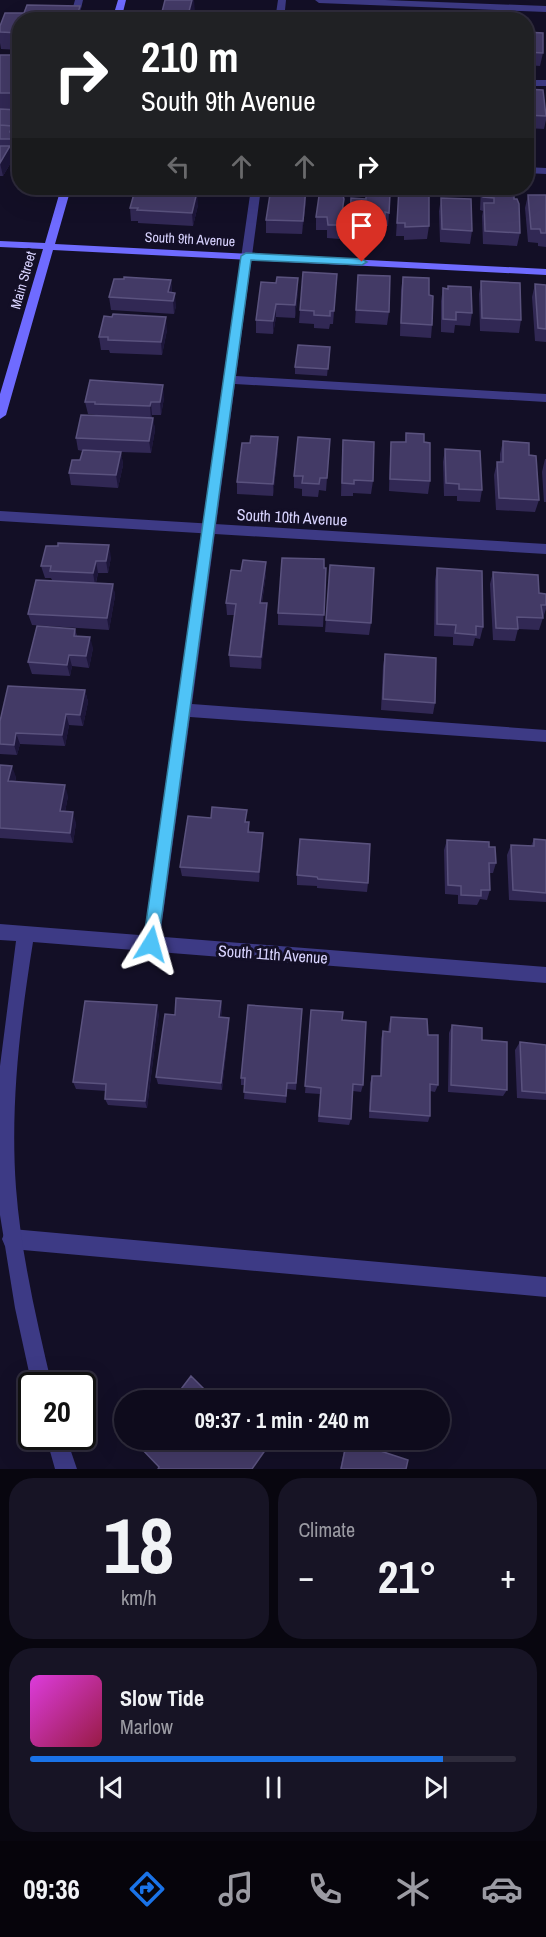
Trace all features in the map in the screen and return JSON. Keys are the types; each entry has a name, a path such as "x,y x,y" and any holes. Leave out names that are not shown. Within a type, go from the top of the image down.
{"street":[{"path":"320,0 546,9"},
{"name":"Main Street","path":"0,416 64,195"},
{"path":"151,944 255,195"},
{"name":"South 9th Avenue","path":"0,244 546,272"},
{"path":"229,380 546,398"},
{"name":"South 10th Avenue","path":"0,516 546,549"},
{"path":"183,710 546,736"},
{"name":"South 11th Avenue","path":"0,932 546,975"},
{"path":"26,934 9,1047 6,1093 6,1178 12,1239 27,1323 39,1372"},
{"path":"12,1239 546,1287"},
{"path":"60,1450 66,1469"}],"building":[{"path":"165,0 192,0 189,12 162,12"},
{"path":"27,5 80,6 78,12 24,12"},
{"path":"5,13 12,13 12,33 0,32"},
{"path":"534,32 543,33 543,53 534,52"},
{"path":"0,55 12,55 12,93 0,93"},
{"path":"534,89 543,90 546,116 534,115"},
{"path":"0,109 12,110 12,126 0,125"},
{"path":"0,125 12,126 10,132 12,132 12,139 0,139"},
{"path":"0,146 10,146 0,163"},
{"path":"134,195 196,195 192,213 130,208"},
{"path":"270,195 305,195 303,221 266,220"},
{"path":"343,195 344,199 340,225 328,225 327,217 316,217 319,196"},
{"path":"366,195 390,195 389,213 385,212 385,221 377,221 376,226 357,225 358,219 350,219 351,198 366,199"},
{"path":"399,195 429,195 429,226 405,227 405,223 397,223"},
{"path":"483,195 514,195 514,199 517,199 519,204 520,233 485,231 484,203 494,203 494,198 483,197"},
{"path":"528,195 546,195 546,233 541,233 540,229 531,229"},
{"path":"441,198 471,199 472,231 442,229"},
{"path":"303,272 337,274 334,311 330,311 330,316 314,315 314,311 300,310"},
{"path":"358,275 390,276 389,312 356,310"},
{"path":"124,277 171,280 168,292 175,293 173,301 109,297 114,279 124,279"},
{"path":"277,277 298,278 295,305 276,304 273,321 256,320 261,282 276,283"},
{"path":"403,277 429,278 429,295 433,296 432,325 401,323"},
{"path":"481,281 520,283 521,320 482,318"},
{"path":"535,284 546,285 546,329 538,328"},
{"path":"448,286 471,287 472,313 456,312 456,320 443,319 443,288 448,289"},
{"path":"113,314 166,317 161,342 108,340 108,337 99,337 104,316 112,317"},
{"path":"298,345 330,347 328,369 295,367"},
{"path":"90,380 163,385 160,402 151,402 150,406 85,402"},
{"path":"81,415 153,418 149,441 76,438"},
{"path":"406,433 424,434 424,442 430,443 430,481 390,479 391,442 406,442"},
{"path":"251,436 278,437 273,484 237,482 242,443 250,443"},
{"path":"298,437 330,439 327,478 320,478 319,484 302,483 303,476 294,476"},
{"path":"343,440 374,442 373,481 354,480 354,484 342,483"},
{"path":"503,441 529,443 529,455 536,456 539,500 499,498 497,462 503,462"},
{"path":"445,449 480,451 482,490 459,489 459,484 446,483"},
{"path":"83,450 121,452 116,475 69,473 72,460 80,460"},
{"path":"58,543 109,545 106,561 96,561 93,573 50,571 51,566 41,566 46,546 58,546"},
{"path":"282,558 324,559 324,568 326,568 324,615 278,613"},
{"path":"243,560 266,562 260,603 267,603 261,657 229,655 236,604 226,603 231,570 241,571"},
{"path":"330,565 374,568 371,623 326,620"},
{"path":"437,568 482,571 483,627 476,626 476,635 455,633 456,625 437,624"},
{"path":"493,572 538,575 539,593 546,594 546,605 541,605 543,618 517,617 518,629 496,628"},
{"path":"36,580 113,584 107,618 28,614"},
{"path":"37,626 75,629 74,636 90,637 86,656 69,655 67,665 28,662"},
{"path":"385,654 436,658 435,703 383,699"},
{"path":"8,686 85,690 80,715 66,714 62,735 16,733 14,745 0,744 0,721"},
{"path":"0,765 12,766 8,781 65,785 60,811 73,812 70,833 0,828"},
{"path":"212,807 247,810 245,822 249,822 248,832 263,833 259,872 180,867 188,816 211,818"},
{"path":"300,839 370,844 368,883 297,875"},
{"path":"534,839 546,840 546,893 513,890 511,845 534,846"},
{"path":"447,840 489,842 489,847 495,847 496,863 489,863 490,890 481,890 481,896 461,895 461,886 448,885"},
{"path":"176,998 221,1001 219,1017 229,1018 221,1083 156,1077 165,1014 175,1015"},
{"path":"85,1001 157,1005 145,1101 105,1099 106,1084 73,1082"},
{"path":"248,1005 302,1009 296,1083 287,1083 286,1096 244,1092 245,1078 241,1078"},
{"path":"311,1010 343,1012 342,1020 366,1022 363,1085 353,1084 351,1119 319,1116 321,1088 305,1086"},
{"path":"391,1017 427,1019 428,1035 438,1035 438,1085 430,1084 430,1116 370,1111 372,1076 381,1076 383,1031 390,1032"},
{"path":"452,1025 482,1028 482,1040 507,1042 507,1090 451,1085"},
{"path":"520,1042 546,1045 546,1093 522,1091"},
{"path":"191,1376 205,1390 180,1390"},
{"path":"143,1450 265,1450 252,1469 158,1469 159,1467"},
{"path":"345,1450 378,1450 408,1460 406,1469 341,1469"}],"route":[{"path":"151,944 246,256 362,262"}]}
